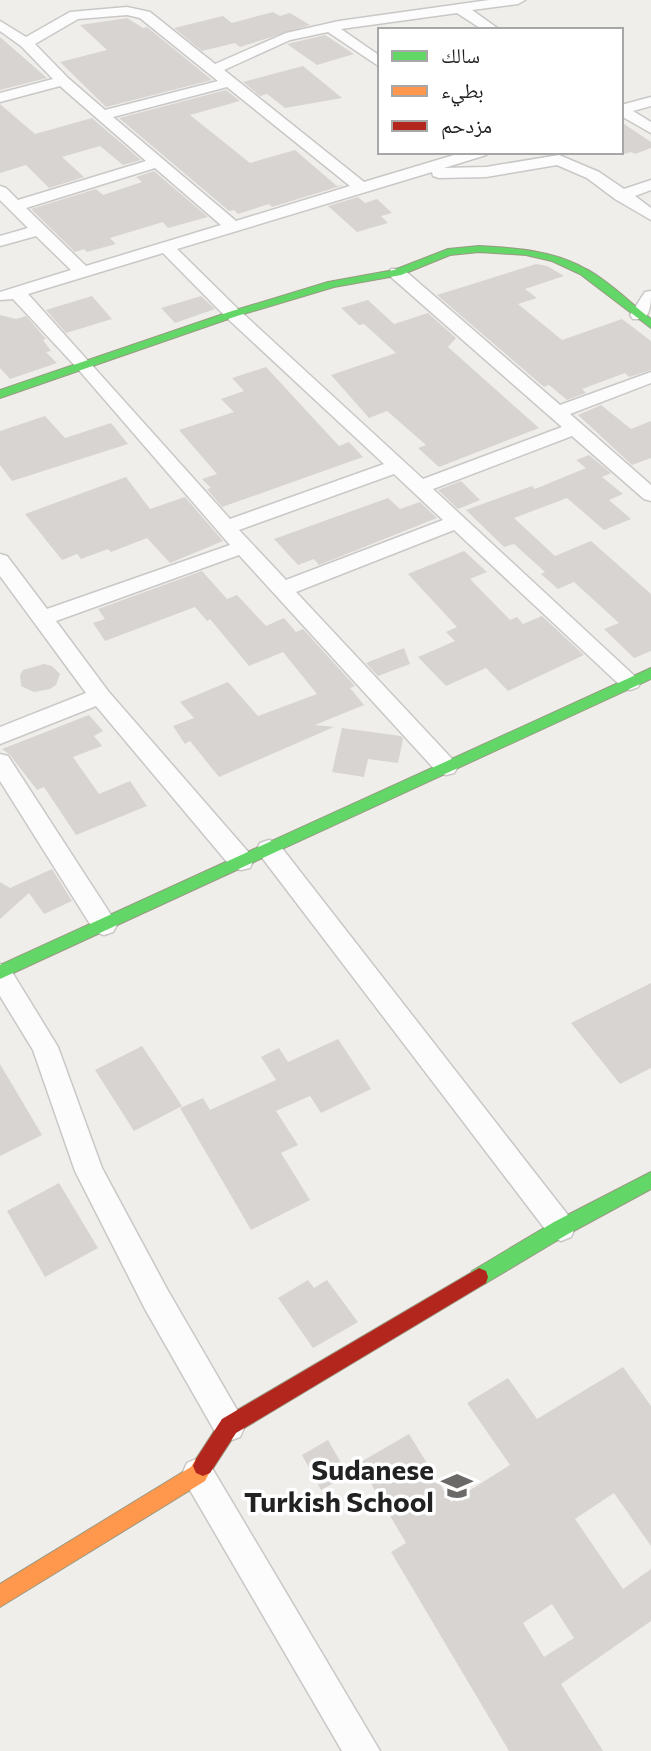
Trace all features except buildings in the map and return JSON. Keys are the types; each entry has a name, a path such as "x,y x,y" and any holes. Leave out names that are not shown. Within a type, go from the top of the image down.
{"street":[{"path":"215,69 286,37 330,27 518,0"},
{"path":"460,8 490,28"},
{"path":"26,43 75,15 137,12 145,15 362,188"},
{"path":"0,25 26,43 63,81 155,163 234,228"},
{"path":"330,27 378,62"},
{"path":"0,98 63,81"},
{"path":"102,115 230,82"},
{"path":"623,109 651,101"},
{"path":"623,111 651,128"},
{"path":"8,294 474,154"},
{"path":"404,175 486,172 559,160 580,167 651,215"},
{"path":"15,206 155,163"},
{"path":"621,196 651,185"},
{"path":"0,191 82,272"},
{"path":"0,241 39,230"},
{"path":"166,247 233,314 630,682"},
{"path":"0,394 233,314 332,284 397,274 448,252 479,249 556,259 584,272 645,320 651,296"},
{"path":"397,274 651,495"},
{"path":"8,294 84,365 243,547 446,767"},
{"path":"557,413 651,377"},
{"path":"419,486 574,429"},
{"path":"227,527 397,466"},
{"path":"283,589 457,522"},
{"path":"43,618 243,547"},
{"path":"0,561 100,696 241,861"},
{"path":"229,1426 156,1299 89,1171 45,1047 0,973 651,673"},
{"path":"0,736 100,696"},
{"path":"0,762 104,925"},
{"path":"269,849 561,1228"},
{"path":"0,1596 198,1474 229,1426 561,1228 651,1180"},
{"path":"198,1474 362,1751"}],"traffic: fast":[{"path":"0,394 233,314 332,284 397,273 448,252 479,249 526,252 556,259 584,272 651,325"},
{"path":"0,972 651,673"},
{"path":"479,1277 561,1228 651,1180"}],"traffic: slow":[{"path":"0,1596 198,1474 203,1466"}],"traffic: jam":[{"path":"203,1466 229,1426 479,1277"}],"place":[{"name":"Sudanese Turkish School","path":"457,1486"}]}
